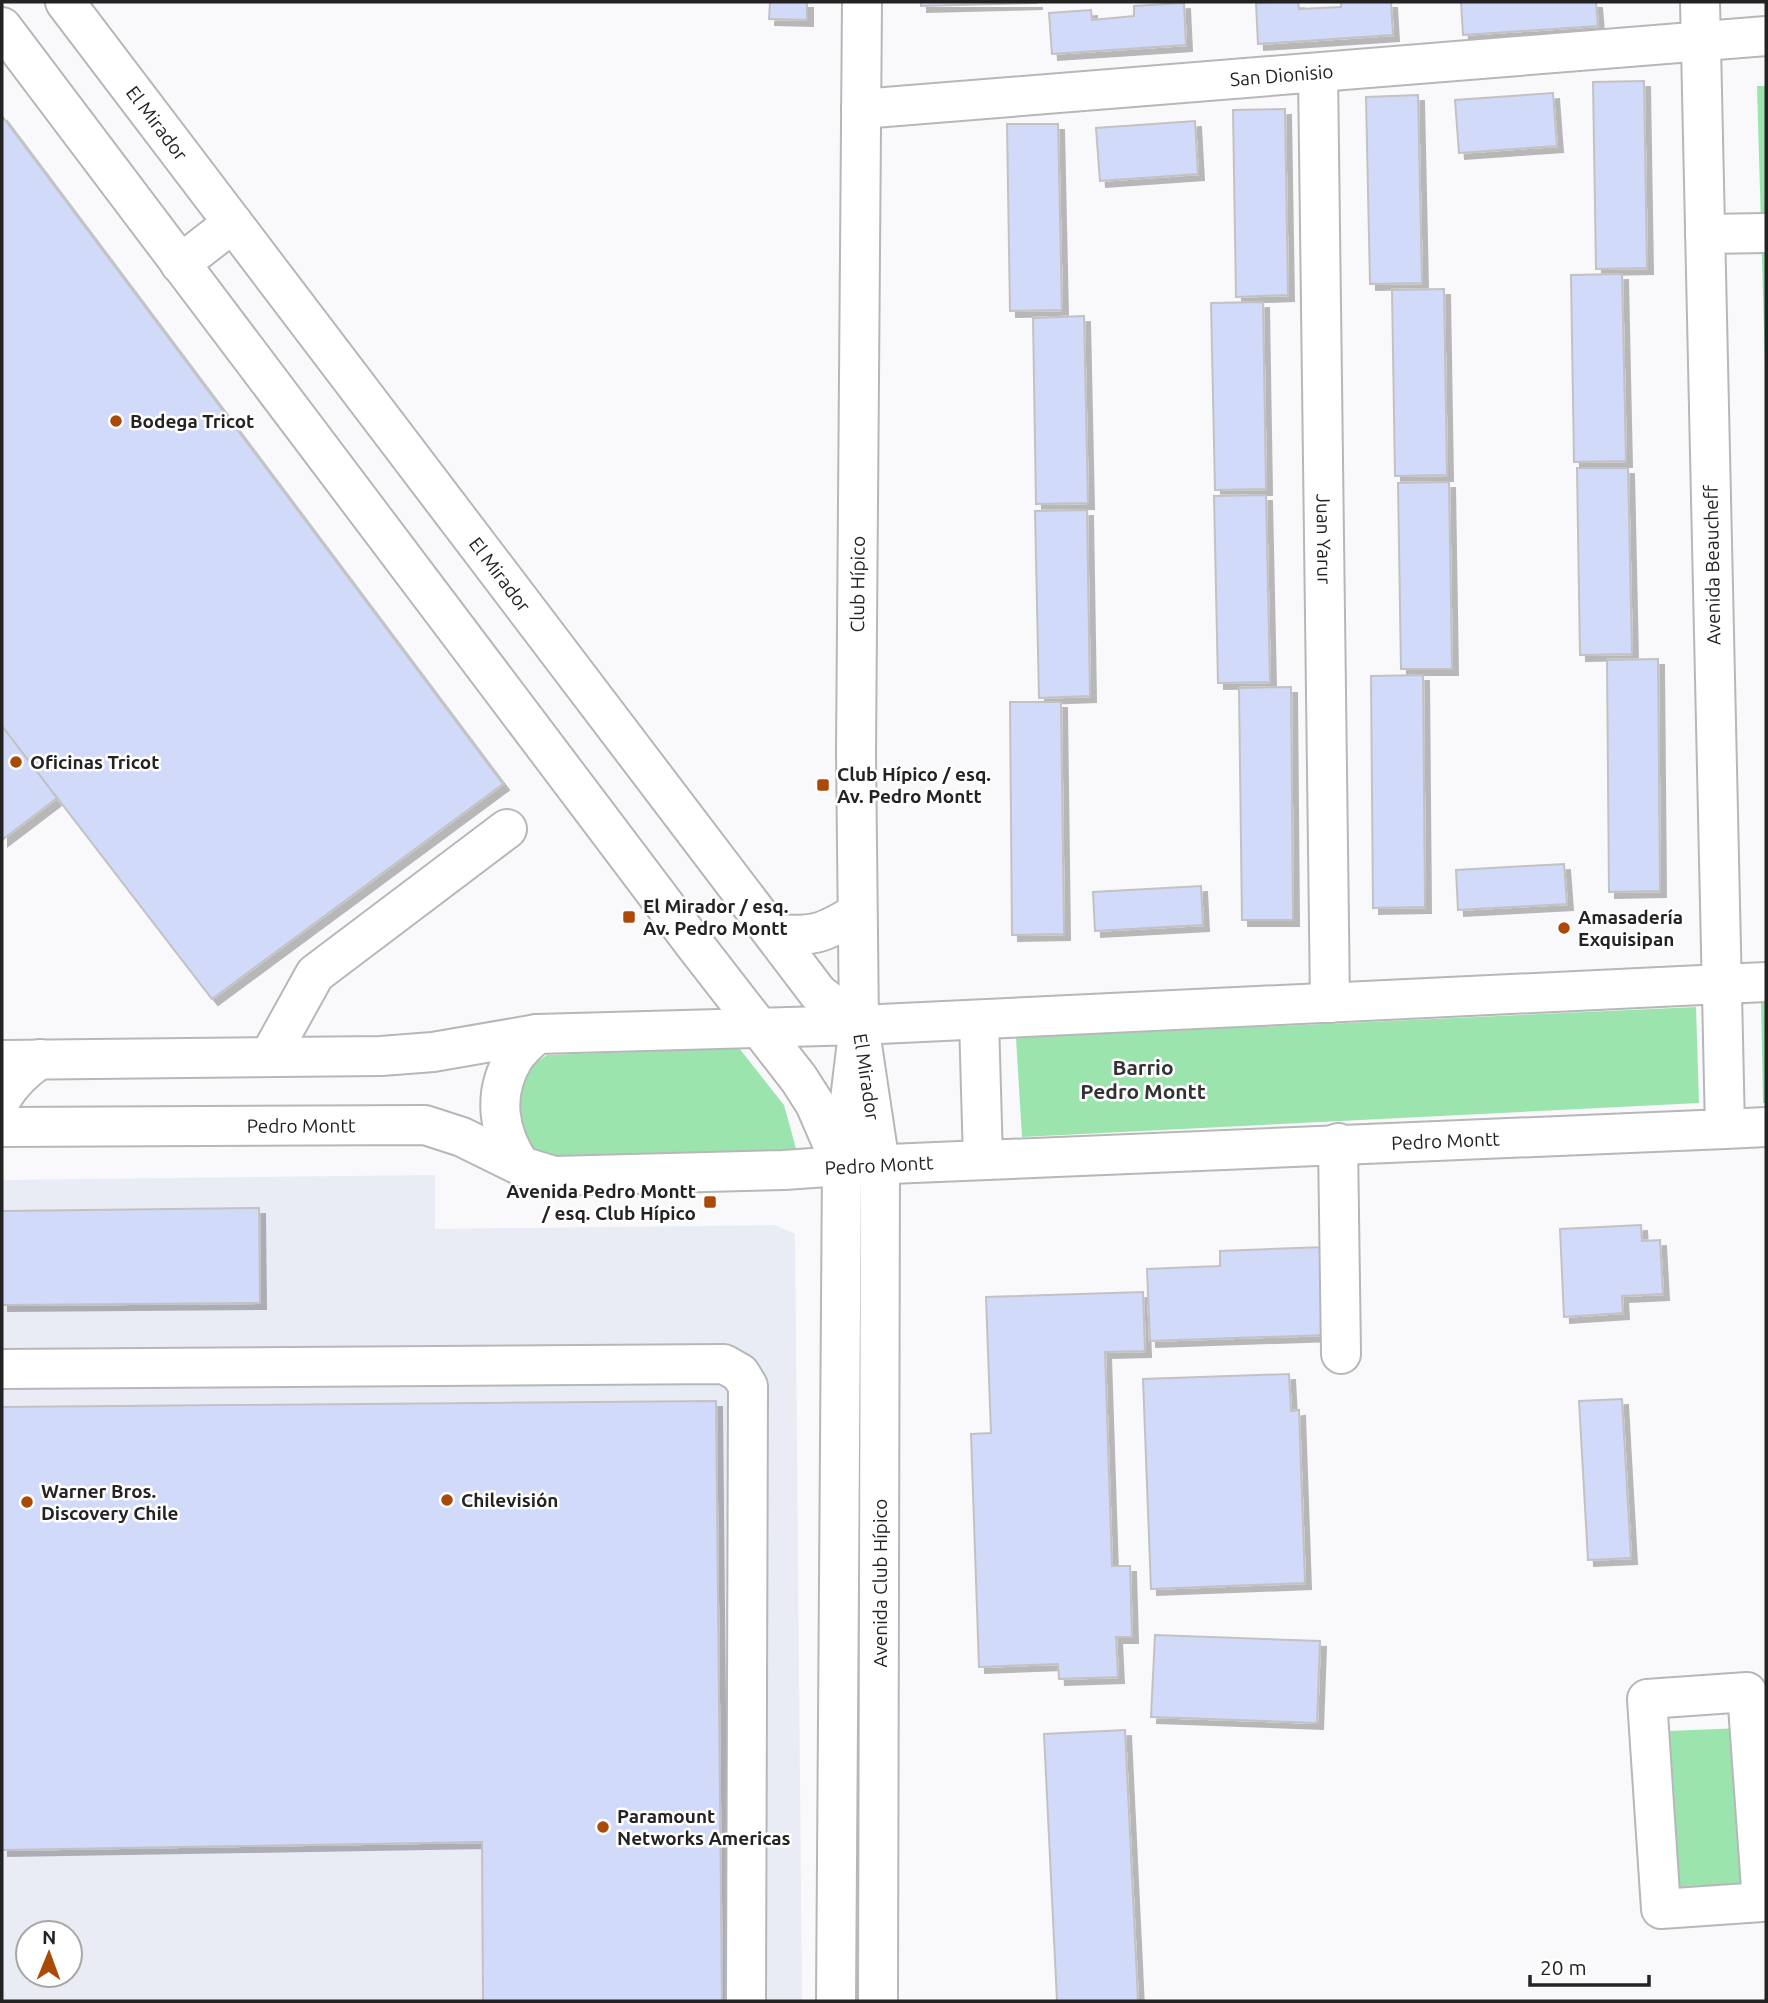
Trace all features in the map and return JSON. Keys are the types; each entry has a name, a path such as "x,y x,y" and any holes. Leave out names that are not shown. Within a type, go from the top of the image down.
{"main road":[{"name":"El Mirador","path":"65,2 818,993 859,1025 880,1165"},
{"name":"Club Hípico","path":"842,1166 859,1025 856,753 862,2"},
{"name":"Avenida Beaucheff","path":"1700,2 1725,1129"},
{"path":"2,27 687,934 761,1028 815,1104 842,1166"},
{"name":"San Dionisio","path":"861,109 1766,36"},
{"name":"Juan Yarur","path":"1318,72 1329,1003"},
{"path":"180,264 233,223"},
{"path":"1705,234 1766,233"},
{"path":"269,1058 315,974 507,829"},
{"path":"774,934 811,936 837,926 857,913"},
{"path":"2,1060 381,1056 433,1052 537,1034 979,1020 1766,982"},
{"path":"979,1020 983,1160"},
{"path":"522,1166 511,1151 504,1134 500,1097 505,1076 515,1056 537,1034"},
{"path":"2,1098 10,1084 40,1059"},
{"name":"Pedro Montt","path":"2,1127 425,1125 462,1137 522,1166 554,1176 576,1177 1766,1127"},
{"path":"1338,1143 1341,1354"},
{"name":"Avenida Club Hípico","path":"878,2001 880,1165"},
{"name":"Avenida Club Hípico","path":"836,2001 842,1166"},
{"path":"2,1369 724,1364 740,1373 748,1386 746,2001"},
{"path":"840,1678 879,1678"},
{"path":"1747,1692 1764,1902 1661,1909 1647,1699 1747,1692"}],"shaded area":[{"path":"435,1175 435,1229 775,1225 795,1234 802,2001 2,2001 2,1180"}],"green space":[{"path":"1757,86 1766,86 1766,400"},
{"path":"1766,998 1766,1103 1763,1103 1761,999"},
{"path":"1696,1007 1699,1103 1022,1137 1016,1038"},
{"path":"739,1048 784,1105 797,1152 547,1162 527,1147 514,1129 517,1097 527,1069 547,1055"},
{"path":"1766,1727 1766,1907 1677,1911 1669,1731"}],"building":[{"path":"770,2 807,2 807,20 769,19"},
{"path":"921,2 1036,2 1036,3 921,6"},
{"path":"1298,2 1299,9 1341,7 1341,2 1391,2 1393,35 1258,44 1256,3"},
{"path":"1461,2 1596,2 1598,26 1463,35"},
{"path":"1184,3 1186,45 1052,54 1049,13 1091,10 1092,20 1134,16 1134,6"},
{"path":"1644,81 1647,268 1596,269 1593,82"},
{"path":"1553,93 1557,146 1459,153 1455,100"},
{"path":"1418,95 1422,283 1370,284 1366,97"},
{"path":"1285,109 1288,295 1236,297 1233,110"},
{"name":"Bodega Tricot","path":"2,116 503,784 212,999 2,726"},
{"path":"1195,121 1198,174 1100,181 1096,128"},
{"path":"1007,124 1058,124 1062,310 1010,311"},
{"path":"1622,274 1626,461 1574,462 1571,275"},
{"path":"1444,289 1447,475 1395,476 1392,290"},
{"path":"1263,302 1266,489 1215,490 1211,303"},
{"path":"1084,316 1088,503 1036,504 1033,318"},
{"path":"1577,468 1628,468 1632,654 1580,655"},
{"path":"1449,482 1452,669 1401,669 1398,483"},
{"path":"1266,495 1270,682 1218,683 1214,496"},
{"path":"1087,510 1090,696 1039,698 1035,511"},
{"path":"1658,659 1660,891 1609,892 1607,660"},
{"path":"1423,675 1425,907 1373,908 1371,676"},
{"path":"1291,687 1293,920 1242,920 1239,688"},
{"path":"1010,702 1061,702 1064,934 1012,935"},
{"name":"Oficinas Tricot","path":"2,726 57,798 2,840"},
{"path":"1564,864 1567,904 1458,910 1456,870"},
{"path":"1201,886 1203,925 1095,931 1093,892"},
{"path":"259,1208 260,1303 2,1305 2,1211"},
{"path":"1641,1225 1642,1241 1660,1240 1663,1294 1622,1296 1623,1313 1564,1317 1560,1229"},
{"path":"1324,1247 1327,1335 1150,1341 1147,1269 1220,1266 1220,1251"},
{"path":"1143,1292 1145,1351 1105,1352 1112,1566 1130,1566 1132,1637 1116,1637 1118,1677 1059,1679 1058,1664 979,1667 971,1434 991,1433 986,1297"},
{"path":"1289,1374 1291,1411 1299,1410 1305,1583 1151,1589 1143,1379"},
{"path":"1622,1399 1631,1558 1588,1560 1579,1401"},
{"path":"716,1401 722,2001 483,2001 482,1842 2,1850 2,1407"},
{"path":"1155,1635 1320,1641 1317,1723 1151,1717"},
{"path":"1125,1730 1138,2001 1057,2001 1044,1734"}],"place":[{"name":"Bodega Tricot","path":"116,421"},
{"name":"Oficinas Tricot","path":"16,762"},
{"name":"Club Hípico / esq. Av. Pedro Montt","path":"823,785"},
{"name":"El Mirador / esq. Av. Pedro Montt","path":"629,917"},
{"name":"Amasadería Exquisipan","path":"1564,928"},
{"name":"Avenida Pedro Montt / esq. Club Hípico","path":"710,1202"},
{"name":"Chilevisión","path":"447,1500"},
{"name":"Warner Bros. Discovery Chile","path":"27,1502"},
{"name":"Paramount Networks Americas","path":"603,1827"}],"district":[{"name":"Barrio Pedro Montt","path":"1143,1079"}]}
